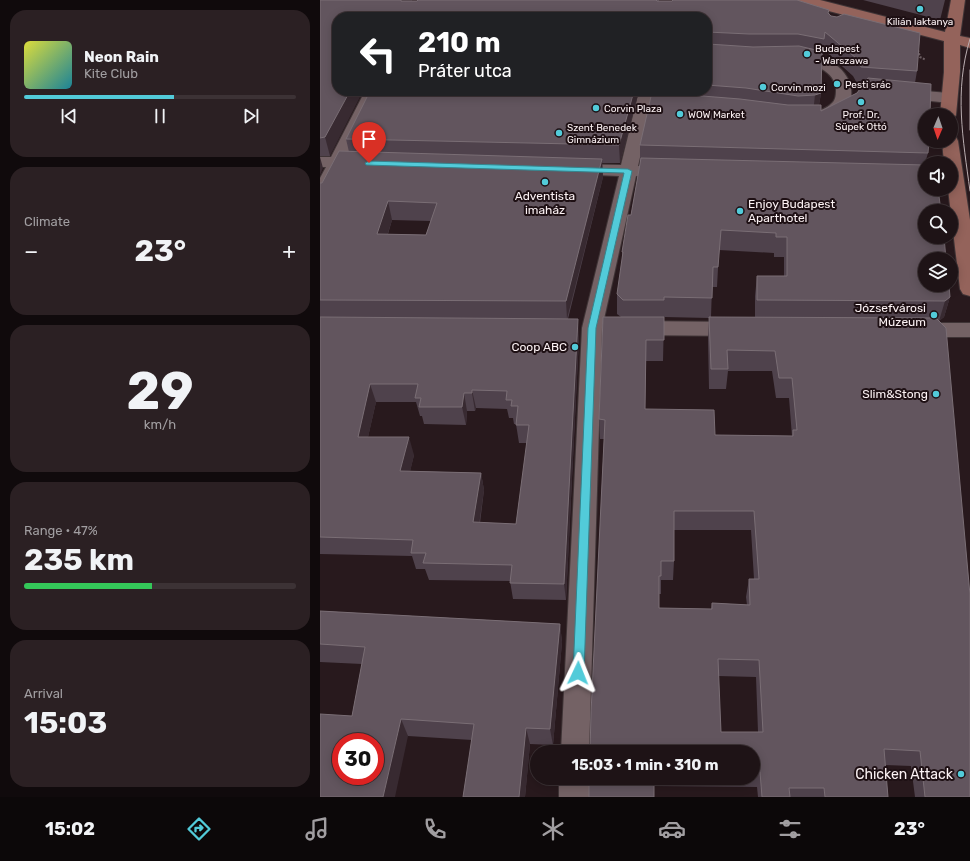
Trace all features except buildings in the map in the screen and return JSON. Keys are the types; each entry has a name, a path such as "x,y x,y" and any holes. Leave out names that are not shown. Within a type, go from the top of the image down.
{"main road":[{"path":"803,0 842,16 907,27 970,43"},
{"path":"948,108 952,72 952,38 958,0"},
{"path":"907,27 927,40 938,51 952,72"},
{"path":"956,196 970,289"}],"street":[{"path":"781,56 808,56 825,64 839,76 843,83 852,91 836,109 826,115 806,120"},
{"path":"883,93 949,98"},
{"path":"320,196 371,96"},
{"path":"575,745 598,328 628,171 650,101"},
{"path":"320,162 377,163"},
{"path":"558,169 659,172"},
{"path":"598,328 757,329"},
{"path":"899,330 970,330"},
{"path":"574,785 574,797"}],"path":[{"path":"917,47 920,57 926,60"}],"tram line":[{"path":"970,39 965,58 961,96 961,115 970,191"},
{"path":"970,70 970,130"}],"place":[{"name":"Kilián laktanya","path":"920,9"},
{"name":"Budapest - Warszawa","path":"807,54"},
{"name":"Pesti srác","path":"837,84"},
{"name":"Corvin mozi","path":"763,87"},
{"name":"Prof. Dr. Süpek Ottó","path":"861,102"},
{"name":"Corvin Plaza","path":"596,108"},
{"name":"WOW Market","path":"680,114"},
{"name":"Szent Benedek Gimnázium","path":"559,133"},
{"name":"Adventista imaház","path":"545,182"},
{"name":"Enjoy Budapest Aparthotel","path":"740,211"},
{"name":"Józsefvárosi Múzeum","path":"934,315"},
{"name":"Coop ABC","path":"575,347"},
{"name":"Slim&Stong","path":"936,394"},
{"name":"Chicken Attack","path":"961,774"}],"route":[{"path":"369,163 628,171 592,328 578,673"}]}
